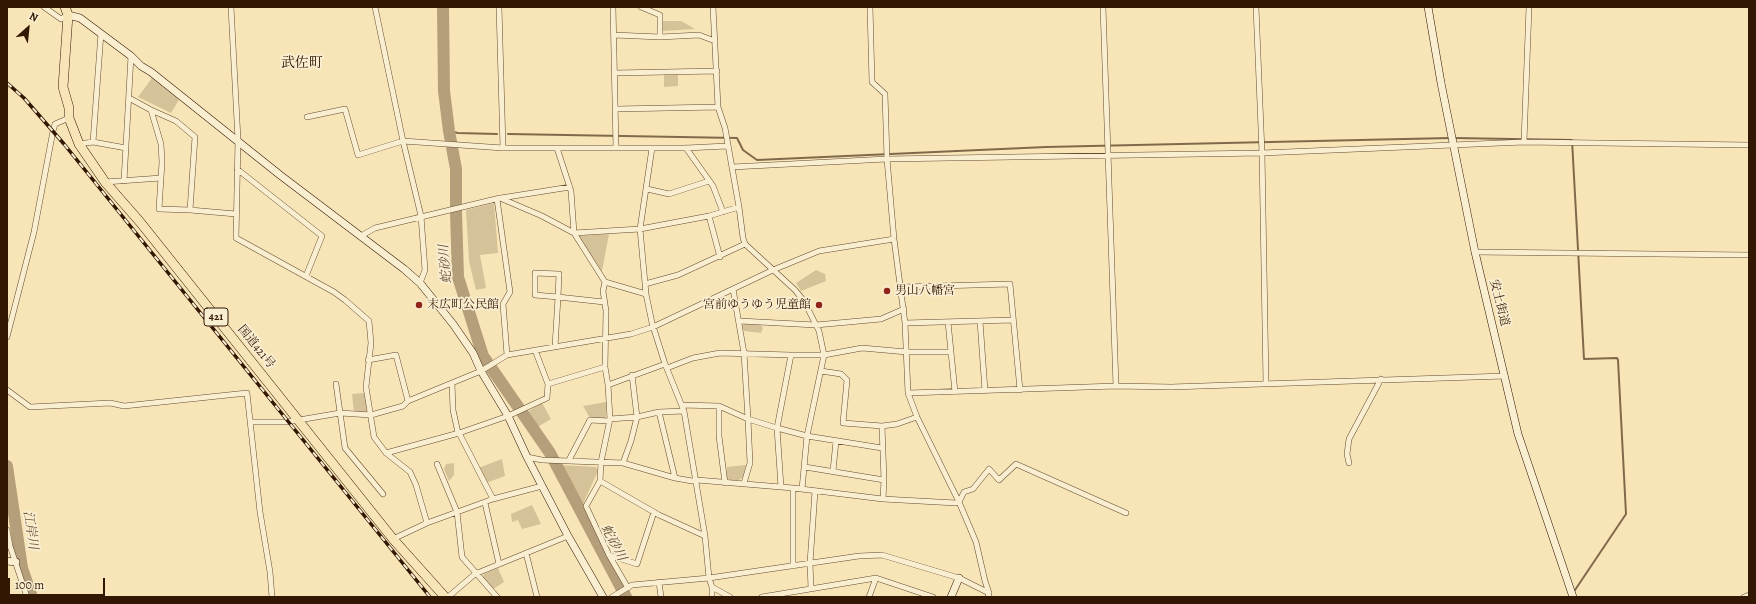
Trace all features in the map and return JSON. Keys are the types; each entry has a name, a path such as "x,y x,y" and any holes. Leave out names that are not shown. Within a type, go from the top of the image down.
{"highway":[{"name":"国道421号","path":"66,11 63,87 69,108 69,118 79,144 105,182 117,194 393,539 446,597"}],"street":[{"path":"44,7 61,19 66,11 80,18 101,33 131,56 141,66 238,140 280,175 420,283 453,324 473,353 481,371 508,416 527,458 568,536 603,597"},
{"path":"231,7 238,140 236,238 306,276 345,300 369,321 371,342 366,387 374,437 386,453 410,472 416,485 427,523"},
{"path":"375,7 420,216 425,270 420,283"},
{"path":"499,7 503,148"},
{"path":"613,7 616,148"},
{"path":"641,7 660,15 660,37"},
{"path":"713,7 718,107 732,167 743,238 745,244 795,290 804,301 819,331 824,355 807,436 802,489"},
{"path":"870,7 872,82 885,94 887,159 894,239 899,279 902,286 907,352 908,393 917,417 959,502 976,542 988,595"},
{"path":"1103,7 1116,386"},
{"path":"1256,7 1262,152 1266,383"},
{"name":"安土街道","path":"1428,7 1441,83 1475,252 1506,376 1518,434 1573,597"},
{"path":"1524,142 1528,7"},
{"path":"92,142 101,33"},
{"path":"614,35 660,37 699,35 715,41"},
{"path":"124,181 131,56"},
{"path":"615,73 717,71"},
{"path":"129,98 176,121 195,137 190,210"},
{"path":"616,109 718,107"},
{"path":"307,117 345,109 358,155 403,141 503,148 686,148 727,146"},
{"path":"151,110 161,144 159,209 236,214"},
{"path":"7,337 34,232 52,131 55,124 69,118"},
{"path":"79,144 92,142 126,148"},
{"path":"732,167 887,159 1262,152 1524,142 1749,145"},
{"path":"557,148 570,188 574,233 605,282 604,302 606,367 610,420 601,462 600,481 586,506 626,589"},
{"path":"652,148 640,229 646,294 653,327 666,366 683,408 697,480 709,578 712,587 712,597"},
{"path":"686,148 709,181 723,212"},
{"path":"237,169 322,236 306,276"},
{"path":"105,182 161,178"},
{"path":"647,189 669,194 709,181"},
{"path":"361,236 375,228 420,216 499,199 570,188"},
{"path":"499,199 542,216 574,233 640,229 709,216 739,208"},
{"path":"499,199 510,292 503,304 507,355"},
{"path":"709,216 720,256"},
{"path":"250,422 299,420 340,413 371,415 403,406 408,401 481,371 507,355 631,334 653,327 734,290 772,270 819,251 894,239"},
{"path":"645,284 678,275 745,244"},
{"path":"1475,252 1749,255"},
{"path":"555,347 558,297 559,274 535,273 535,295 558,297 604,302"},
{"path":"605,282 646,294"},
{"path":"902,286 1010,284 1020,390"},
{"path":"734,290 744,353 748,419 750,463 744,483"},
{"path":"740,321 816,325 881,319 904,309"},
{"path":"905,323 1013,320"},
{"path":"980,321 984,391"},
{"path":"948,322 955,392"},
{"path":"608,384 632,375 693,358 720,353 824,355 862,348 907,352 951,352"},
{"path":"386,453 459,433 508,416 547,398 548,384 535,350"},
{"path":"368,360 396,355 408,401"},
{"path":"781,487 777,428 791,355"},
{"path":"548,384 606,367"},
{"path":"821,371 841,374 848,380 843,423 882,426 897,424 917,417"},
{"path":"623,463 632,441 636,417 632,375"},
{"path":"908,393 1116,386 1171,387 1506,376"},
{"path":"1349,463 1347,454 1348,439 1381,379"},
{"path":"452,383 453,410 459,433 493,500"},
{"path":"336,384 345,448 383,494"},
{"path":"7,390 30,407 110,402 124,406 247,393 260,512 270,572 272,597"},
{"path":"719,406 719,436 726,483"},
{"path":"568,460 590,420 610,420 636,417 683,408 719,406 748,419 807,436 882,448"},
{"path":"659,412 675,478"},
{"path":"882,426 884,480 882,499"},
{"path":"833,471 836,441"},
{"path":"527,458 542,460 623,463 675,478 692,481 744,483 882,499 959,502"},
{"path":"437,464 457,512 462,557 475,574 497,597"},
{"path":"959,502 964,492 973,489 989,469 999,480 1016,464 1126,513"},
{"path":"805,467 884,480"},
{"path":"600,481 654,512 705,536"},
{"path":"393,539 427,523 457,512 542,486"},
{"path":"793,488 793,566"},
{"path":"811,589 810,563 815,491"},
{"path":"485,503 499,564"},
{"path":"609,555 637,564 654,512"},
{"path":"7,530 10,546 27,597"},
{"path":"446,597 475,574 568,536"},
{"path":"526,553 537,597"},
{"path":"613,596 632,585 709,578 859,556 882,555 959,578 988,595"},
{"path":"7,561 16,562"},
{"path":"869,597 876,578"},
{"path":"762,597 876,578 933,597"},
{"path":"952,597 959,578"},
{"path":"659,582 661,597"},
{"path":"712,587 730,597"},
{"path":"1744,597 1749,595"}],"shaded area":[{"path":"663,21 681,21 695,29 663,31"},
{"path":"664,75 678,75 678,86 664,87"},
{"path":"152,78 179,100 171,113 138,97"},
{"path":"494,203 498,253 480,255 486,288 476,290 469,261 466,210"},
{"path":"609,234 602,271 580,240 580,236"},
{"path":"816,270 825,274 826,281 801,291 796,283"},
{"path":"744,323 759,323 763,328 761,333 744,331 742,326"},
{"path":"364,393 368,410 364,413 354,412 352,394"},
{"path":"606,402 605,419 590,418 583,406"},
{"path":"542,403 551,419 536,428 527,412"},
{"path":"502,459 505,476 486,483 478,468"},
{"path":"454,463 454,475 449,481 444,469 446,464"},
{"path":"561,465 596,467 598,471 583,504"},
{"path":"746,465 743,477 739,480 731,481 727,478 727,467"},
{"path":"532,505 541,524 522,529 518,520 512,522 511,514"},
{"path":"498,568 504,582 493,589 483,578 484,574"}],"waterway":[{"name":"蛇砂川","path":"443,7 444,91 456,169 458,277 483,356 550,453 626,597"},
{"path":"449,131 458,133 497,134"},
{"path":"508,134 737,138 743,150 757,160 1046,147 1450,138"},
{"path":"1454,138 1572,140 1584,359 1617,358 1618,360 1626,514 1573,593"},
{"name":"江岸川","path":"7,466 22,568 32,597"}],"railway":[{"path":"7,83 24,98 64,144 430,597"}],"place":[{"name":"男山八幡宮","path":"887,291"},
{"name":"末広町公民館","path":"419,305"},
{"name":"宮前ゆうゆう児童館","path":"819,305"}],"district":[{"name":"武佐町","path":"302,64"}]}
